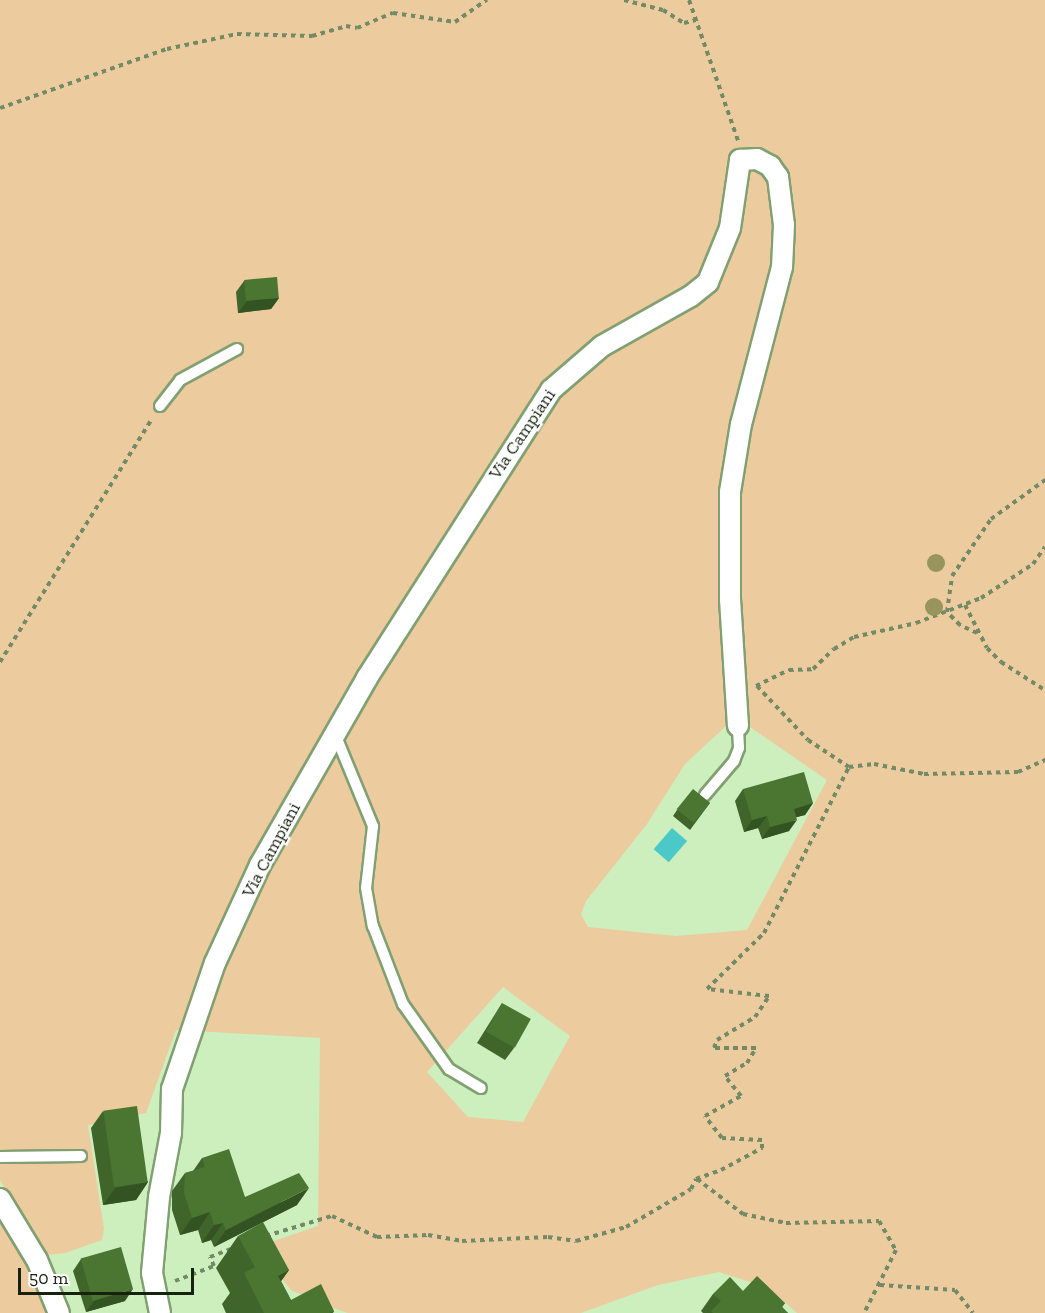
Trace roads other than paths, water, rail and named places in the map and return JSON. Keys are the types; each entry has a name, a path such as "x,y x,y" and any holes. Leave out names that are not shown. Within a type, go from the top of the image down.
{"street":[{"name":"Via Campiani","path":"160,1313 154,1289 155,1230 171,1133 172,1089 185,1041 215,963 260,865 335,734 550,390 602,346 691,296 708,282 730,228 740,160 757,159 770,166 778,177 783,225 782,267 741,424 730,492 730,599 738,726"},
{"path":"0,1199 22,1230 59,1313"}],"lane":[{"path":"160,406 180,380 237,349"},
{"path":"705,795 734,761 739,748 738,726"},
{"path":"335,734 373,826 366,888 373,926 403,1004 449,1069 481,1088"},
{"path":"0,1157 81,1156"}],"water":[{"path":"672,828 687,841 669,862 654,849"}]}
